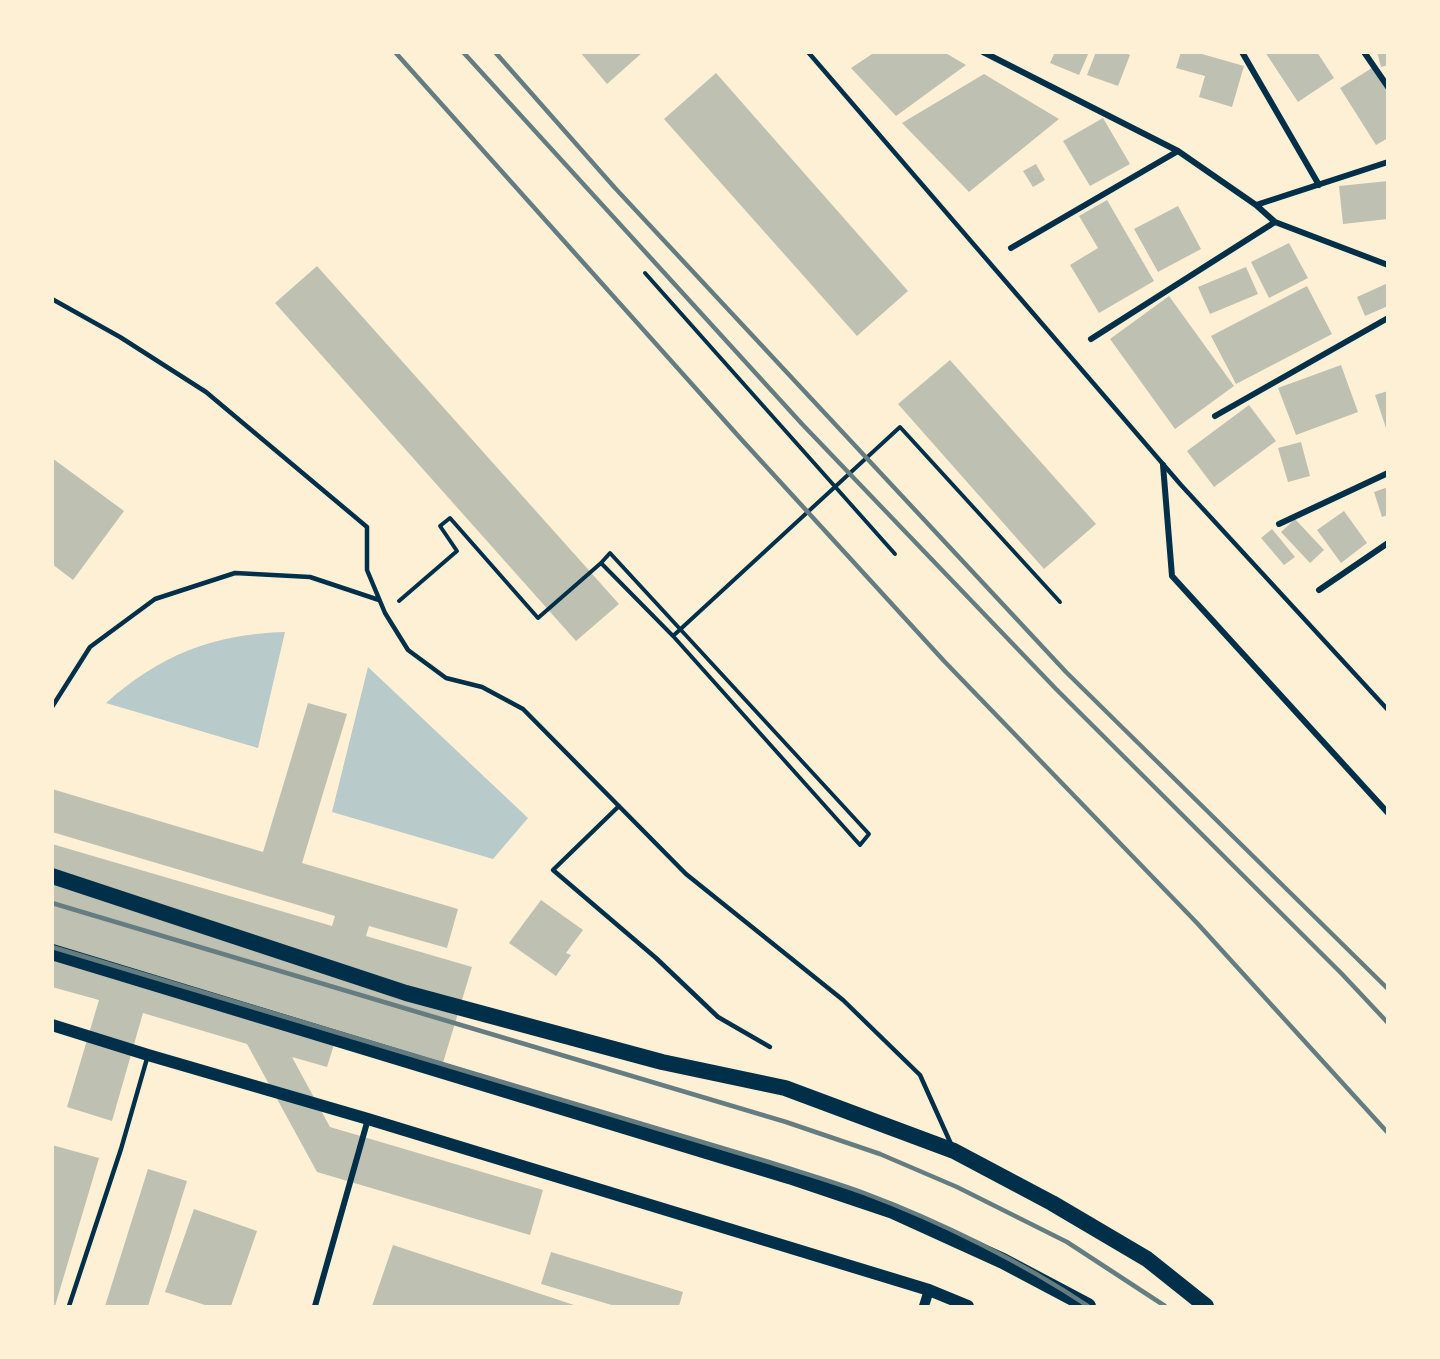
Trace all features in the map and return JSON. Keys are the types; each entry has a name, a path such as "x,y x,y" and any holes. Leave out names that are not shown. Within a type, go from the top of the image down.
{"highway":[{"path":"52,876 406,993 662,1062 785,1088 954,1150 1052,1203 1147,1259 1206,1306"},
{"path":"52,952 789,1176 883,1208 1003,1261 1088,1306"}],"main road":[{"path":"52,1026 368,1119 929,1290 968,1306"}],"street":[{"path":"983,52 1178,151 1256,205 1275,222 1388,265"},
{"path":"1242,52 1319,185"},
{"path":"1364,52 1388,87"},
{"path":"1011,248 1178,151"},
{"path":"1256,205 1388,162"},
{"path":"1091,339 1275,222"},
{"path":"1215,416 1388,318"},
{"path":"1163,465 1172,576 1388,813"},
{"path":"1279,524 1388,473"},
{"path":"1319,590 1388,543"},
{"path":"315,1306 368,1119"},
{"path":"924,1306 929,1290"}],"lane":[{"path":"808,52 1163,465 1388,710"},
{"path":"52,300 120,337 206,392 367,527 367,570 385,613 408,650 446,678 482,687 522,710 686,874 843,1000 920,1075 954,1150"},
{"path":"52,707 90,646 155,599 235,573 310,577 379,600"},
{"path":"619,806 553,870 656,958 718,1017 770,1047"},
{"path":"69,1306 121,1149 148,1055"}],"path":[{"path":"645,273 895,554"},
{"path":"673,636 900,427 1060,602"},
{"path":"385,613 457,551 440,526 450,518 538,618 610,554 869,834 860,845 673,636 601,563"}],"shaded area":[{"path":"285,632 258,748 106,703 147,672 189,650 234,637"},
{"path":"368,667 528,818 493,859 332,812"}],"building":[{"path":"580,52 643,52 607,84"},
{"path":"875,52 944,52 966,65 896,116 851,68"},
{"path":"1055,52 1089,52 1079,75 1050,63"},
{"path":"1096,52 1123,52 1130,55 1118,86 1087,75"},
{"path":"1181,52 1195,52 1244,66 1232,107 1199,97 1205,76 1176,68"},
{"path":"1265,52 1317,52 1334,78 1298,102"},
{"path":"1377,52 1388,52 1388,65 1381,67"},
{"path":"1372,68 1388,92 1388,138 1376,145 1340,88"},
{"path":"716,73 908,291 857,336 664,119"},
{"path":"984,74 1059,119 969,192 902,123"},
{"path":"1103,118 1130,164 1090,186 1063,141"},
{"path":"1036,164 1045,180 1033,187 1023,171"},
{"path":"1388,181 1388,219 1343,224 1339,186"},
{"path":"1107,200 1154,281 1099,313 1070,265 1098,248 1079,216"},
{"path":"1178,206 1201,249 1158,272 1134,229"},
{"path":"1289,243 1308,278 1269,298 1251,262"},
{"path":"317,266 619,604 576,641 275,303"},
{"path":"1246,267 1258,294 1210,314 1198,287"},
{"path":"1388,283 1388,306 1365,316 1357,297"},
{"path":"1307,286 1332,334 1236,384 1211,336"},
{"path":"1169,296 1234,386 1175,429 1110,339"},
{"path":"950,360 1096,524 1044,569 898,404"},
{"path":"1341,365 1358,412 1296,435 1278,388"},
{"path":"1388,391 1388,431 1387,431 1375,395"},
{"path":"1249,405 1276,441 1214,487 1187,451"},
{"path":"1301,442 1310,476 1288,482 1278,448"},
{"path":"52,458 124,511 73,580 52,564"},
{"path":"1388,487 1388,515 1382,517 1374,492"},
{"path":"1344,511 1367,543 1341,563 1317,530"},
{"path":"1295,519 1324,550 1310,563 1281,532"},
{"path":"1272,529 1295,557 1284,565 1261,538"},
{"path":"308,703 347,714 302,863 458,909 447,948 369,926 366,936 472,967 442,1066 337,1035 327,1067 292,1057 330,1127 543,1190 530,1235 317,1172 247,1044 143,1013 112,1121 67,1107 99,1000 52,987 52,844 332,926 335,916 52,832 52,789 263,852"},
{"path":"541,900 583,930 566,953 571,955 556,976 509,943"},
{"path":"52,1145 99,1158 55,1306 52,1306"},
{"path":"148,1169 187,1181 148,1306 105,1306"},
{"path":"194,1209 257,1231 231,1306 208,1306 165,1292"},
{"path":"393,1245 577,1306 372,1306"},
{"path":"551,1252 683,1292 679,1306 615,1306 541,1284"}],"railway":[{"path":"395,52 741,439 944,661 1197,923 1388,1133"},
{"path":"463,52 802,424 1056,689 1342,974 1388,1023"},
{"path":"495,52 615,188 1066,672 1388,989"},
{"path":"52,903 786,1122 880,1154 957,1187 1067,1242 1165,1306"},
{"path":"52,947 853,1189 921,1216 979,1244 1036,1274 1088,1306"}]}
